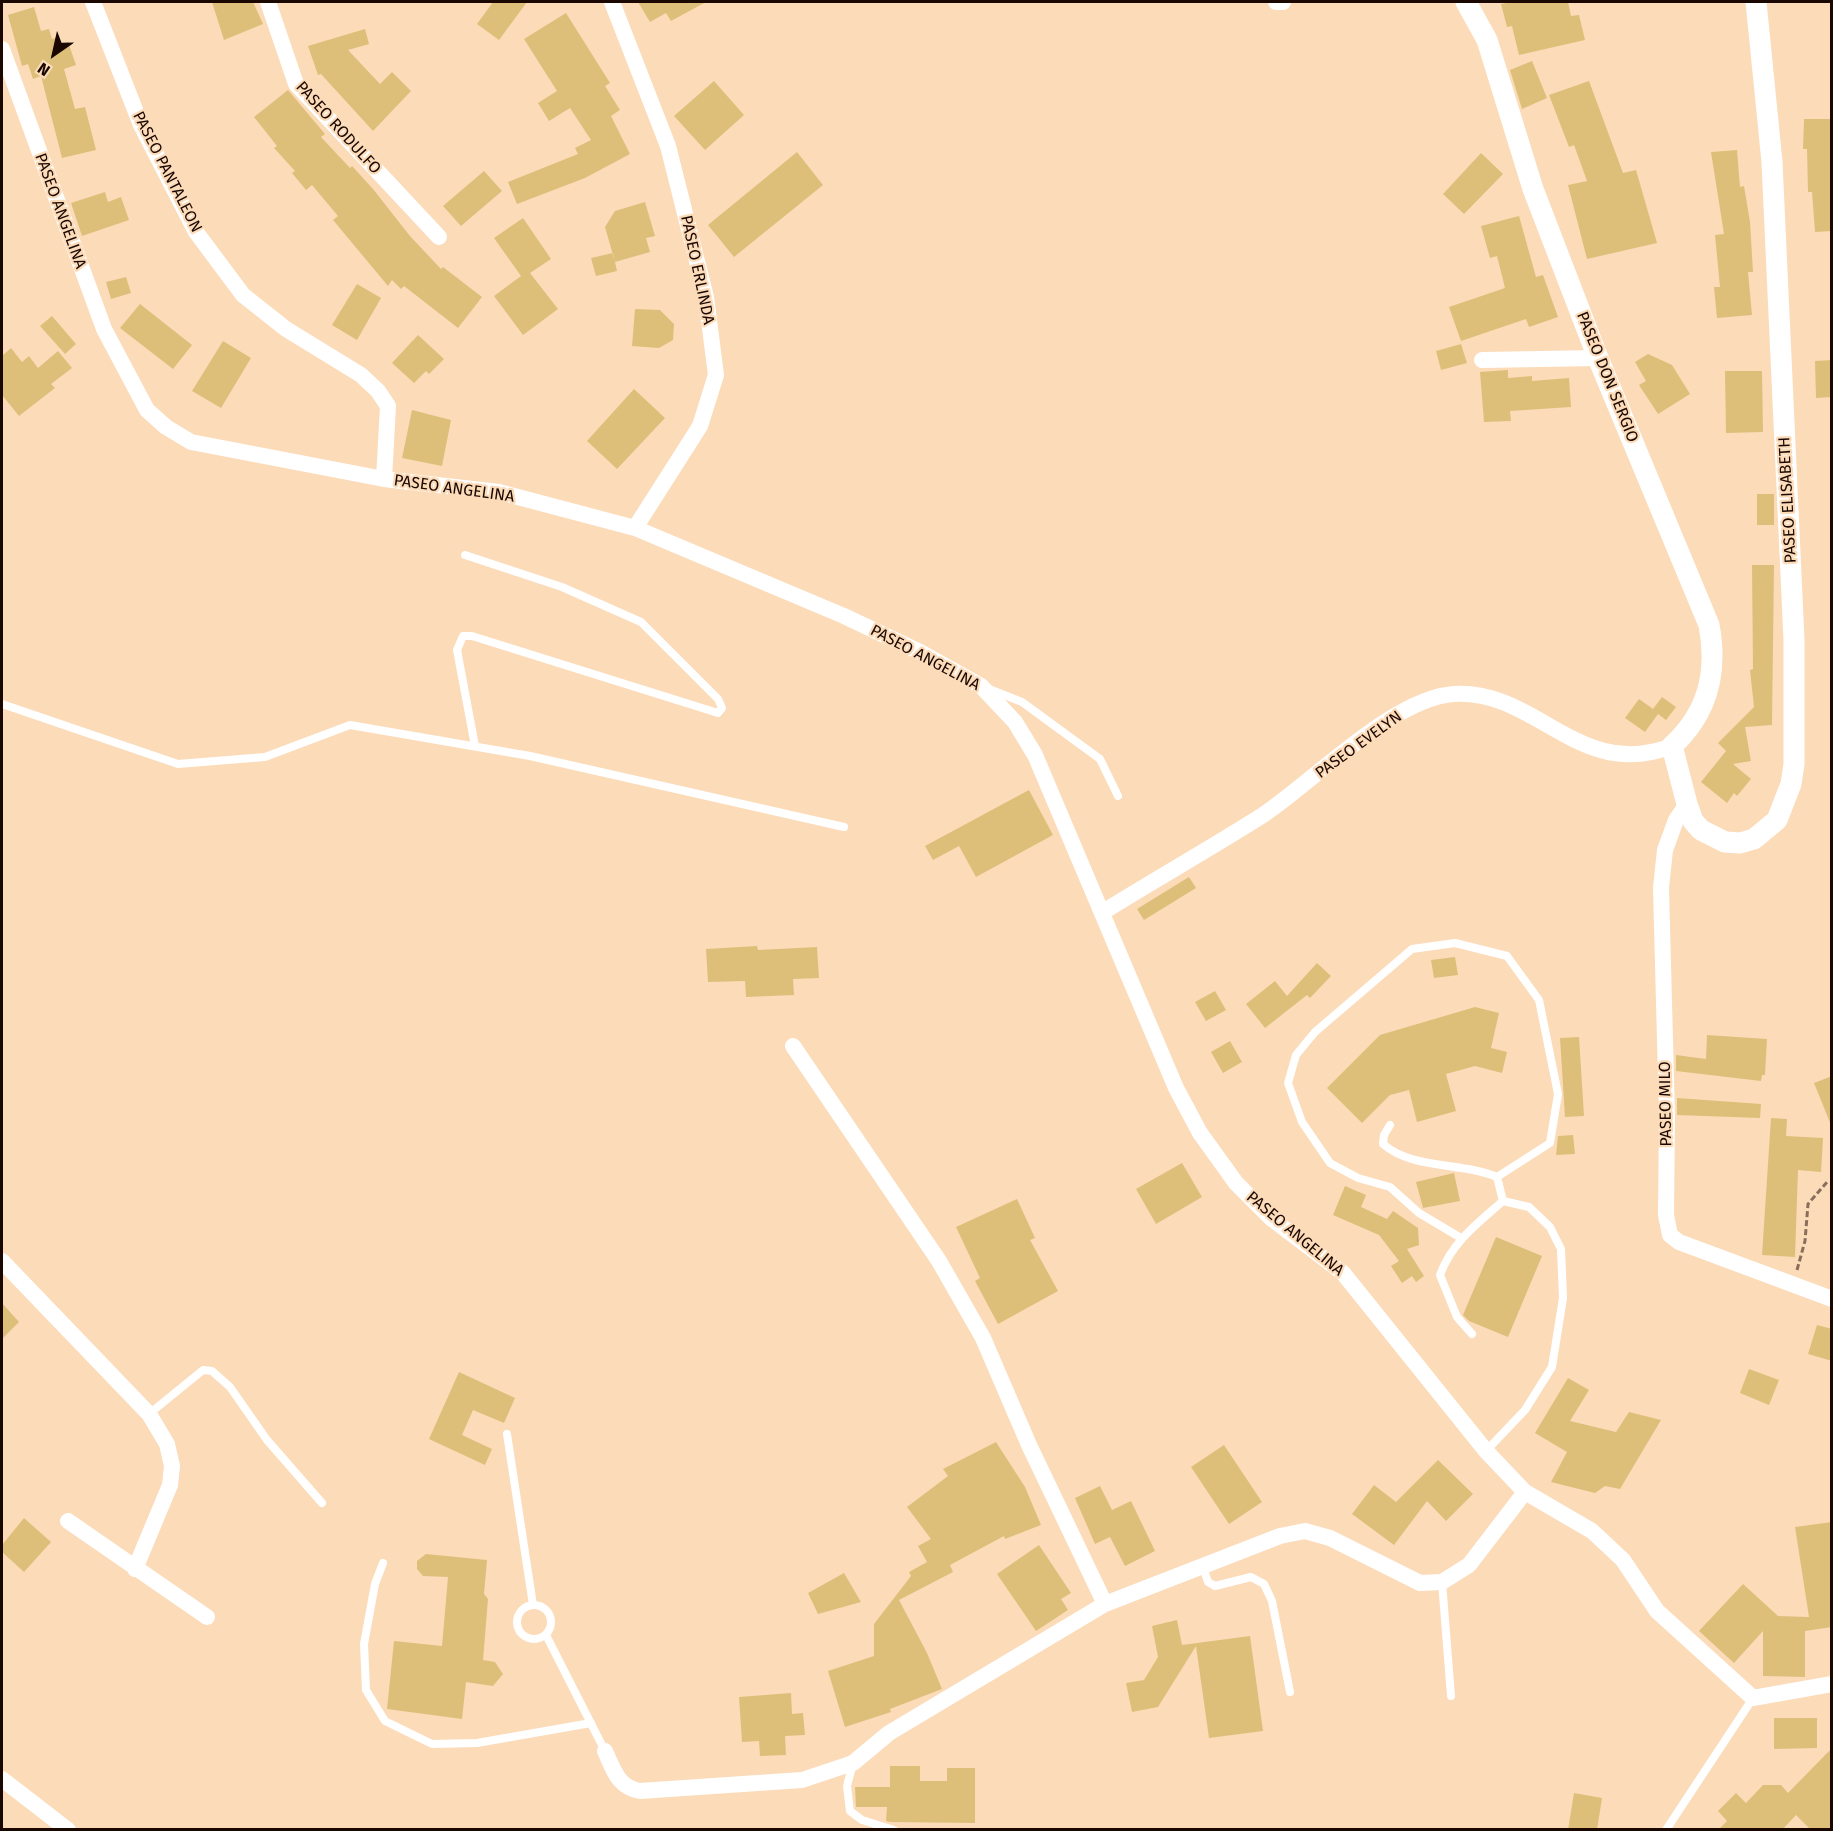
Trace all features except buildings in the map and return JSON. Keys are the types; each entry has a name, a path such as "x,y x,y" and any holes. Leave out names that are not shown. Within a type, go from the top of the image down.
{"street":[{"name":"PASEO PANTALEON","path":"93,2 141,125 196,232 243,295 286,329 361,375 378,391 388,406 384,479"},
{"name":"PASEO RODULFO","path":"268,2 296,84 439,237"},
{"name":"PASEO ERLINDA","path":"612,2 668,146 706,297 716,375 700,426 635,528"},
{"path":"1276,2 1282,2"},
{"name":"PASEO DON SERGIO","path":"1466,2 1487,40 1533,189 1598,358 1700,598 1711,634 1713,668 1706,700 1690,727 1672,747"},
{"name":"PASEO ELISABETH","path":"1672,747 1687,804 1694,821 1711,837 1740,843 1754,839 1777,820 1791,784 1794,764 1794,640 1772,162 1756,2"},
{"name":"PASEO ANGELINA","path":"2,49 104,329 147,410 166,427 191,442 384,479 499,492 635,528 844,616 920,652 981,686 1015,722 1035,755 1176,1088 1200,1133 1236,1183 1272,1219 1343,1273 1486,1451 1525,1492 1592,1531 1623,1560 1657,1611 1753,1698"},
{"path":"1482,360 1598,358"},
{"name":"PASEO EVELYN","path":"1103,912 1264,814 1396,716 1436,698 1470,694 1488,698 1511,706 1590,747 1611,753 1631,756 1653,754 1672,747"},
{"name":"PASEO MILO","path":"1687,804 1676,820 1665,850 1661,888 1667,1116 1666,1215 1670,1235 1679,1242 1832,1299"},
{"path":"793,1046 939,1261 983,1338 1029,1445 1105,1604"},
{"path":"2,1261 149,1414 168,1444 172,1466 170,1485 135,1569"},
{"path":"605,1751 619,1781 629,1789 640,1791 802,1780 853,1763 889,1732 1105,1604 1280,1536 1305,1531 1348,1546 1420,1583 1442,1582 1469,1565 1525,1492"},
{"path":"68,1521 207,1617"},
{"path":"1753,1698 1832,1684"},
{"path":"2,1779 68,1830"}],"lane":[{"path":"465,555 562,587 641,622 718,699 723,708 718,713 472,636 463,636 457,650 475,746"},
{"path":"981,686 1022,702 1100,759 1118,796"},
{"path":"2,704 178,764 265,757 350,725 531,756 844,828"},
{"path":"1461,1238 1419,1213 1390,1187 1358,1178 1330,1163 1302,1122 1288,1083 1296,1055 1315,1032 1412,949 1455,943 1507,956 1539,1000 1558,1094 1550,1143 1497,1177"},
{"path":"1390,1125 1384,1135 1383,1144 1393,1152 1409,1159 1478,1169 1497,1177"},
{"path":"1497,1177 1503,1201"},
{"path":"1486,1451 1525,1410 1552,1367 1563,1298 1561,1249 1550,1227 1529,1207 1503,1201"},
{"path":"1472,1334 1457,1317 1440,1275 1445,1261 1461,1238 1503,1201"},
{"path":"149,1414 203,1370 212,1371 230,1387 267,1440 322,1503"},
{"path":"507,1434 533,1605"},
{"path":"382,1563 375,1584 364,1644 366,1690 385,1721 432,1744 477,1743 591,1723"},
{"path":"1203,1567 1208,1582 1215,1586 1251,1577 1264,1584 1272,1601 1290,1692"},
{"path":"1442,1582 1451,1696"},
{"path":"533,1605 543,1607 550,1616 551,1626 546,1635 536,1639 525,1636 518,1628 518,1618 523,1608 533,1605"},
{"path":"546,1635 605,1751"},
{"path":"1666,1830 1753,1698"},
{"path":"853,1763 848,1785 850,1811 862,1820 894,1830"}],"path":[{"path":"1793,1286 1805,1241 1808,1203 1828,1181"}]}
